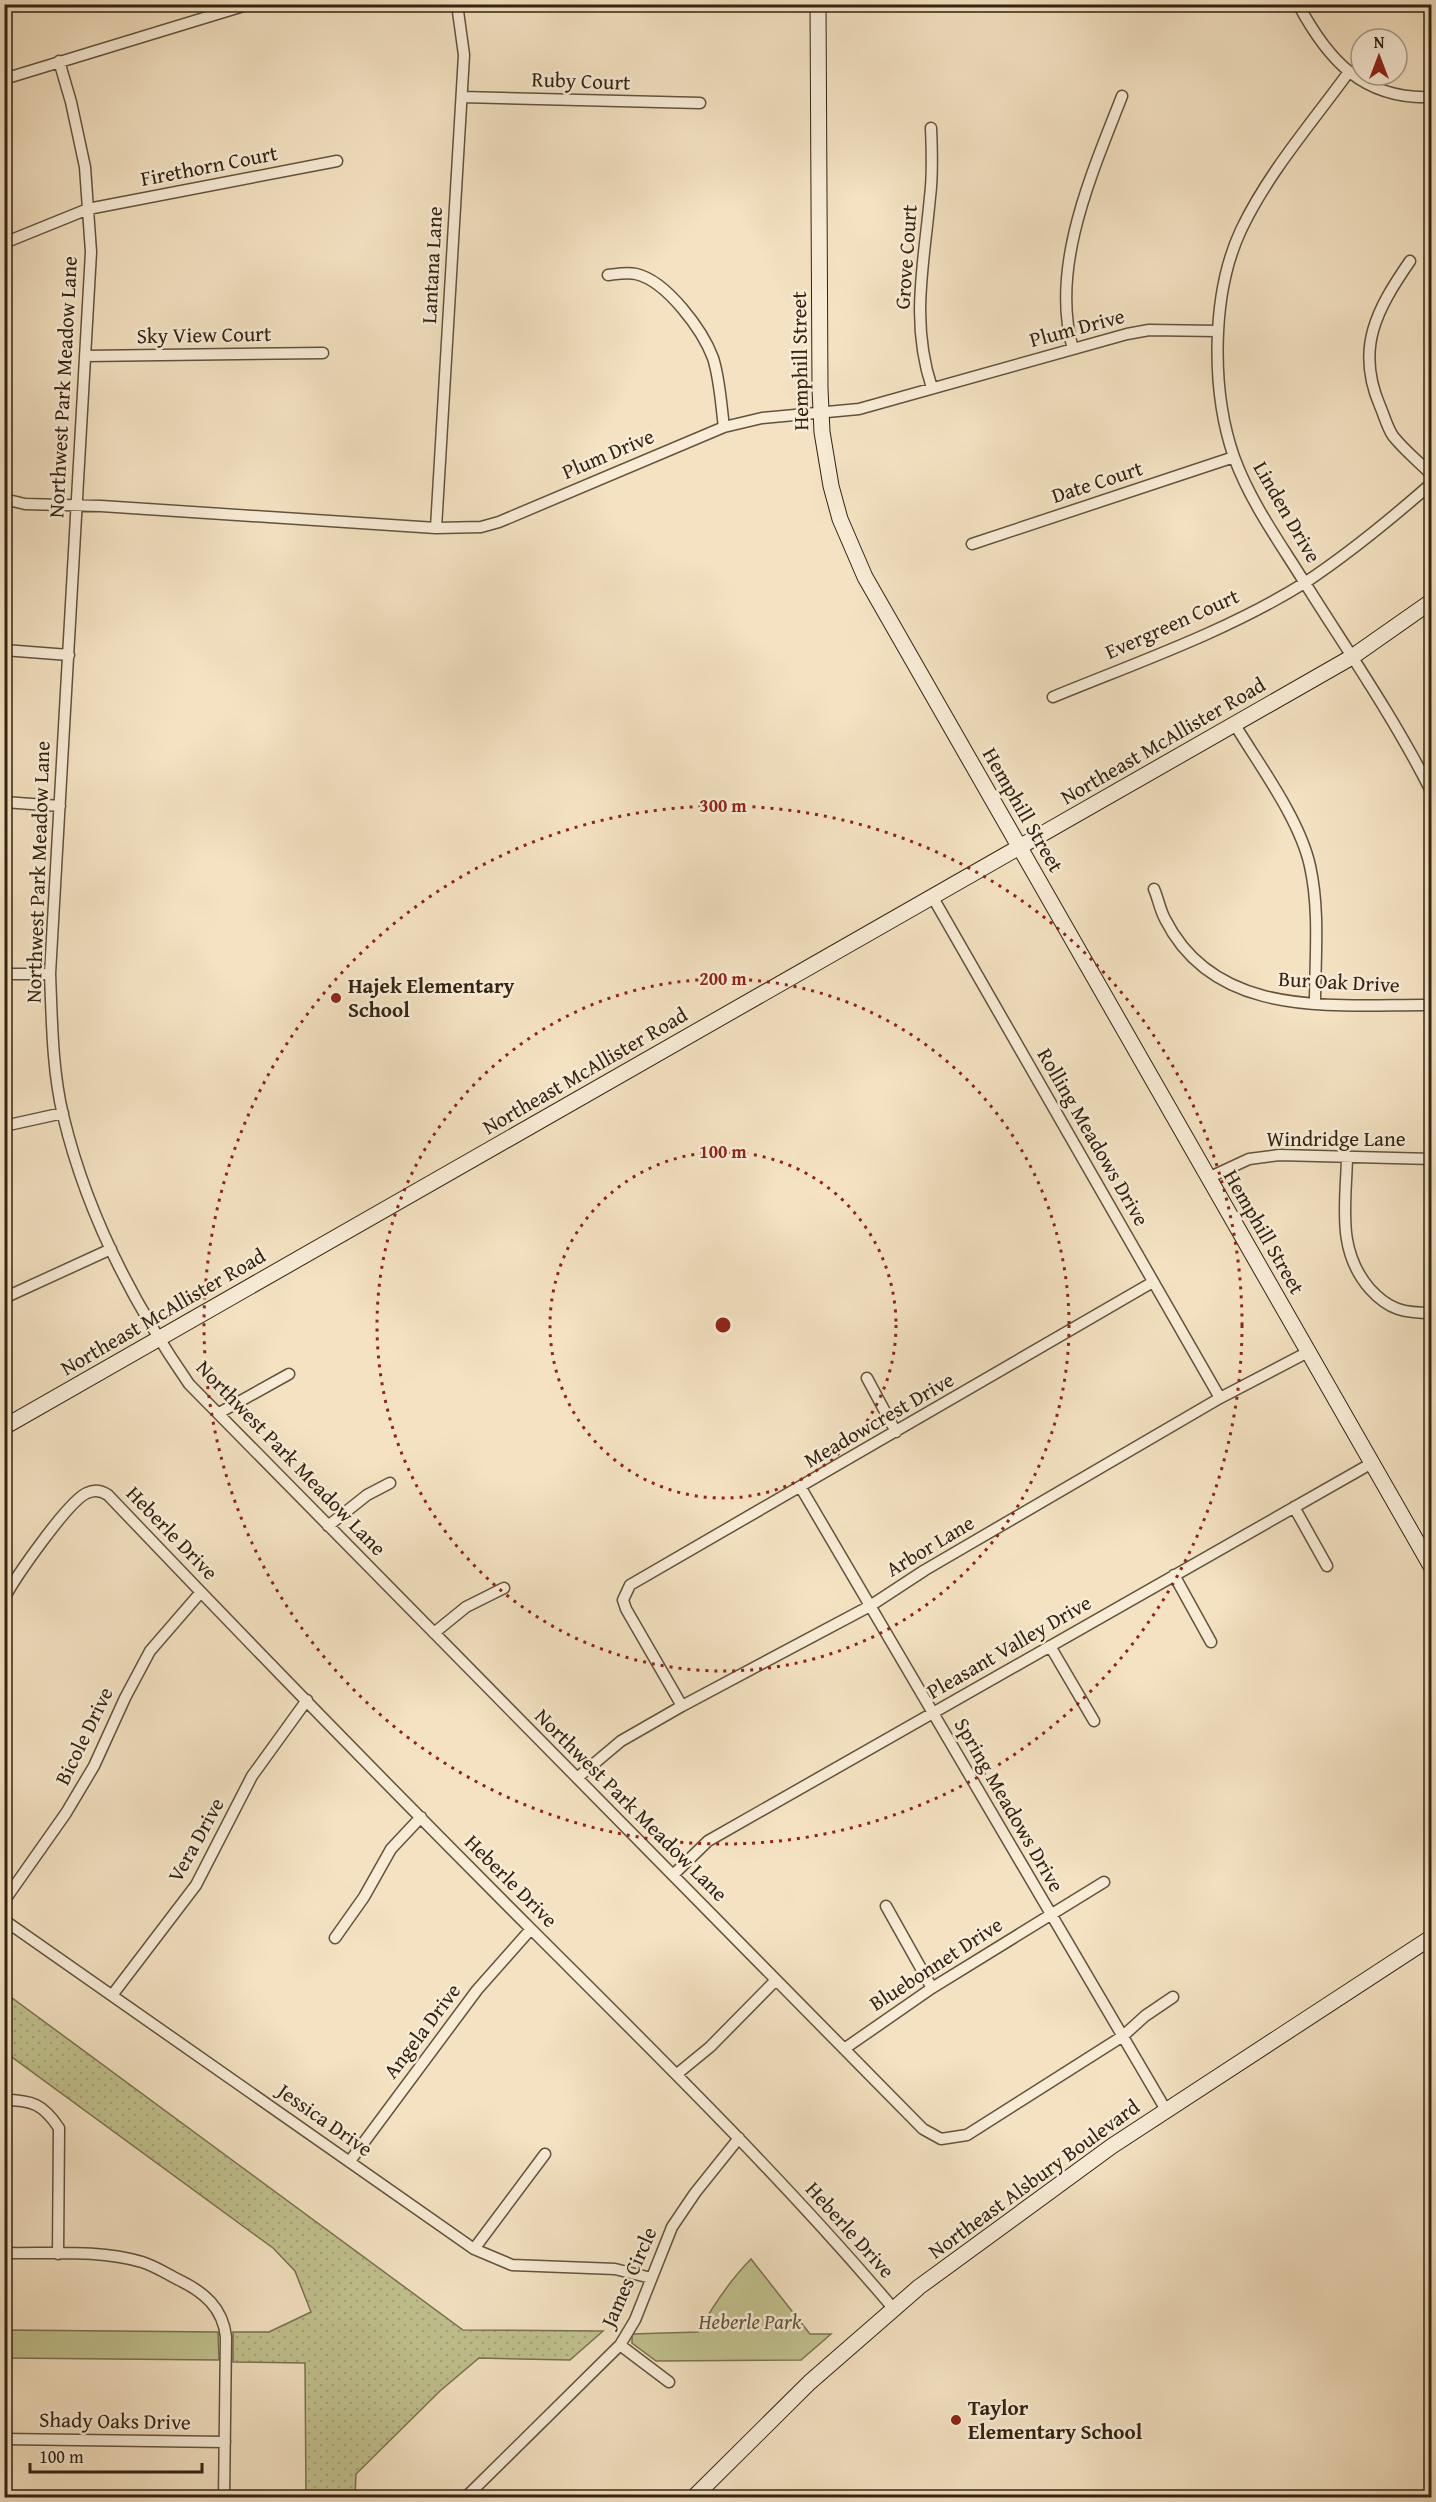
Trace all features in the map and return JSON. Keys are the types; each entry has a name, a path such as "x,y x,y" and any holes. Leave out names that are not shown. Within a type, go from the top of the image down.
{"street":[{"path":"4,79 250,4"},
{"name":"Lantana Lane","path":"435,528 464,55 457,4"},
{"name":"Hemphill Street","path":"819,4 820,412 831,486 840,519 865,577 1431,1568"},
{"path":"1298,4 1316,37 1348,73 1390,94 1413,98 1431,97"},
{"name":"Northwest Park Meadow Lane","path":"59,62 71,102 85,167 91,252 50,974 54,1048 63,1113 93,1209 158,1340 189,1384 923,2129 941,2139 967,2135 1123,2036"},
{"name":"Linden Drive","path":"1348,73 1273,174 1240,231 1226,276 1218,331 1220,387 1234,457 1257,508 1409,748 1431,793"},
{"path":"1073,349 1067,319 1067,299 1077,219 1086,189 1122,96"},
{"name":"Ruby Court","path":"462,97 700,103"},
{"name":"Grove Court","path":"931,128 931,194 920,290 926,368 932,388"},
{"name":"Firethorn Court","path":"4,243 88,209 337,161"},
{"path":"1410,261 1388,293 1373,326 1368,366 1377,400 1392,435 1431,475"},
{"path":"609,275 626,273 645,278 674,300 687,315 704,338 713,359 724,427"},
{"name":"Plum Drive","path":"4,499 26,504 464,529 499,522 724,427 762,418 859,409 1126,334 1149,330 1218,331"},
{"name":"Sky View Court","path":"85,356 323,353"},
{"name":"Date Court","path":"972,544 1234,457"},
{"name":"Evergreen Court","path":"1053,697 1227,625 1305,582 1375,533 1431,483"},
{"name":"Northeast McAllister Road","path":"4,1427 1235,725 1352,657 1431,601"},
{"path":"4,650 69,655"},
{"path":"1235,725 1294,823 1310,864 1316,904 1315,1004"},
{"path":"4,802 60,806"},
{"name":"Bur Oak Drive","path":"1154,889 1165,919 1186,950 1209,971 1236,988 1274,1000 1315,1004 1431,1005"},
{"name":"Rolling Meadows Drive","path":"932,896 1220,1398"},
{"path":"4,974 50,974"},
{"path":"4,1126 63,1113"},
{"name":"Windridge Lane","path":"1208,1178 1249,1159 1279,1155 1431,1159"},
{"path":"1347,1156 1346,1237 1350,1259 1361,1278 1392,1309 1431,1313"},
{"path":"4,1298 111,1249"},
{"name":"Meadowcrest Drive","path":"682,1706 626,1609 623,1600 630,1585 1153,1282"},
{"name":"Arbor Lane","path":"577,1778 621,1741 870,1606 925,1570 1220,1398 1308,1352"},
{"path":"219,1413 289,1374"},
{"path":"867,1378 896,1432"},
{"name":"Pleasant Valley Drive","path":"673,1875 708,1841 1372,1463"},
{"path":"328,1526 367,1495 390,1483"},
{"name":"Spring Meadows Drive","path":"801,1488 1166,2110"},
{"name":"Heberle Drive","path":"4,1599 34,1552 80,1497 94,1491 102,1491 108,1495 421,1817 739,2138 828,2232 893,2308"},
{"path":"1294,1507 1327,1566"},
{"path":"1174,1575 1211,1642"},
{"path":"434,1633 466,1607 504,1588"},
{"name":"Bicole Drive","path":"4,1901 66,1813 93,1766 150,1650 201,1592"},
{"path":"1050,1646 1094,1721"},
{"name":"Vera Drive","path":"113,1994 196,1886 252,1776 307,1700"},
{"path":"335,1938 364,1897 391,1849 421,1817"},
{"name":"Bluebonnet Drive","path":"844,2049 932,1988 1104,1882"},
{"path":"886,1906 932,1988"},
{"name":"Jessica Drive","path":"4,1920 113,1994 474,2249 512,2265 615,2269 651,2278"},
{"name":"Angela Drive","path":"350,2161 477,1990 531,1929"},
{"name":"Northeast Alsbury Boulevard","path":"693,2498 810,2382 893,2308 993,2231 1112,2146 1431,1937"},
{"path":"677,2074 710,2047 776,1980"},
{"path":"1123,2036 1145,2016 1173,1997"},
{"path":"4,2100 27,2100 42,2109 59,2128 61,2142 58,2254"},
{"name":"James Circle","path":"465,2498 620,2344 635,2320 672,2227 695,2193 739,2138"},
{"path":"474,2249 545,2154"},
{"path":"4,2253 117,2256 144,2263 199,2290 218,2309 224,2323 224,2498"},
{"path":"620,2344 669,2382"},
{"name":"Shady Oaks Drive","path":"4,2439 225,2442"}],"green space":[{"path":"4,1992 463,2330 603,2331 570,2360 479,2358 440,2391 356,2474 355,2497 306,2497 305,2363 233,2362 233,2332 269,2332 311,2312 295,2271 273,2248 5,2052"},
{"name":"Heberle Park","path":"751,2259 810,2334 831,2334 801,2360 656,2361 632,2343 632,2334 698,2332 722,2294"},
{"path":"5,2330 218,2332 219,2360 5,2358"}],"place":[{"name":"Hajek Elementary School","path":"336,998"},
{"name":"Taylor Elementary School","path":"956,2420"}]}
